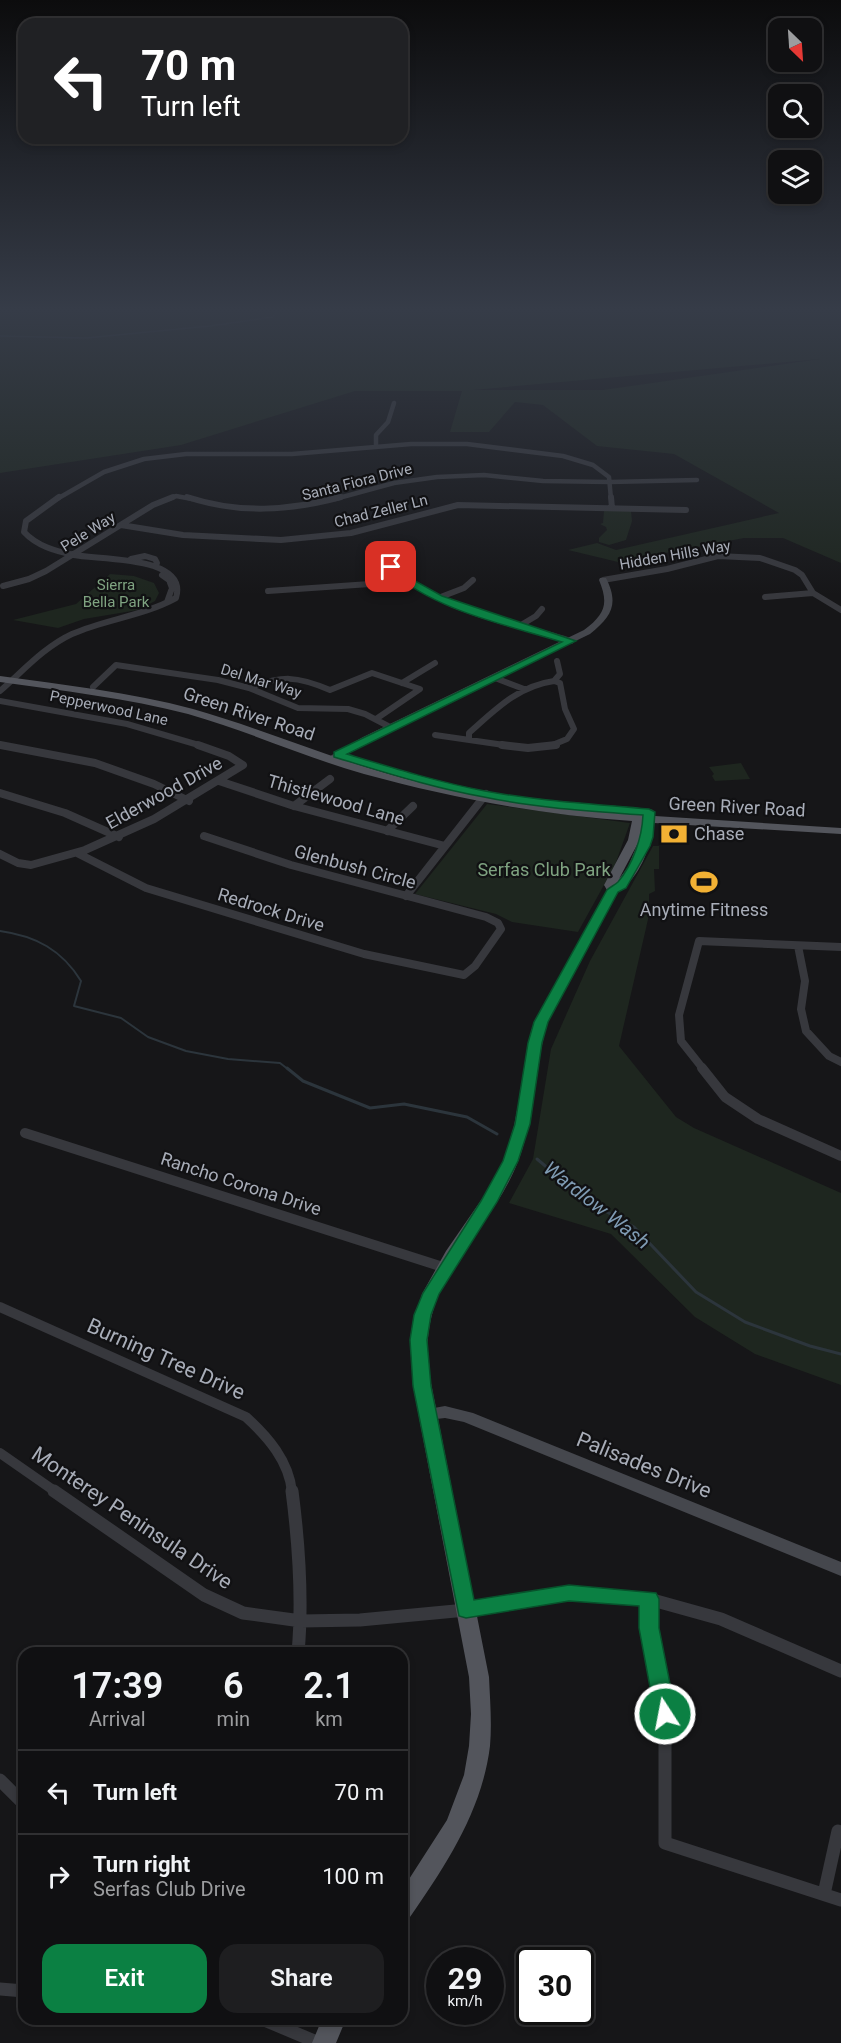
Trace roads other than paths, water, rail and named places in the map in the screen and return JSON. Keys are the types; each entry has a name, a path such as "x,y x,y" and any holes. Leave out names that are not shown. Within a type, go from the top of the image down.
{"main road":[{"name":"Green River Road","path":"0,673 187,711 334,757 483,797 551,811 841,824"},
{"name":"Green River Road","path":"0,679 16,678 151,696 210,711 334,757"},
{"name":"Green River Road","path":"644,816 841,831"},
{"path":"408,1900 448,1843 473,1784 480,1746 482,1709 479,1677 421,1377 418,1340 422,1315 431,1293 489,1202 510,1161 523,1124 535,1043 541,1022 613,890 622,886 644,846 644,816"},
{"path":"321,2043 331,2025"}],"street":[{"path":"376,445 376,435 388,422 394,403"},
{"path":"0,691 57,642 91,627 141,615 176,598 178,583 171,575 154,567 75,554 37,544 28,538 24,526 30,516 80,482 124,464 142,460 224,452 264,454 294,459 320,452 376,445 459,444 563,456 597,468 604,472 610,482 612,508"},
{"name":"Santa Fiora Drive","path":"183,496 211,505 275,510 305,507 394,483 437,477 484,476 543,481 610,482 697,480"},
{"name":"Pele Way","path":"3,586 29,579 75,554 153,505 183,496"},
{"name":"Chad Zeller Ln","path":"121,525 194,536 281,540 362,531 458,505 686,510"},
{"path":"387,547 386,560 404,579 438,598 568,642"},
{"name":"Hidden Hills Way","path":"603,580 667,569 712,557 747,556 774,561 795,570 802,575 813,593 841,610"},
{"path":"125,562 163,575 172,588 167,603"},
{"path":"268,591 302,587 358,586 404,579"},
{"path":"438,598 464,588 474,580"},
{"path":"334,757 390,727 587,632 603,617 609,601 609,592 603,580"},
{"path":"765,597 813,593"},
{"path":"521,625 536,616 542,609"},
{"path":"554,681 560,674 557,660"},
{"path":"402,683 435,663"},
{"name":"Del Mar Way","path":"93,687 116,665 218,680 249,688 298,708 348,709 376,719 390,727"},
{"path":"249,688 275,678 302,678 330,690 372,673 420,689 376,719"},
{"path":"493,679 522,691"},
{"path":"435,735 469,738 524,749 555,745 570,738 574,729 565,710 560,683 542,682 522,691 469,733 469,738"},
{"name":"Pepperwood Lane","path":"0,701 102,717 164,732 225,754 243,765"},
{"path":"0,745 95,763 154,784 189,801"},
{"name":"Elderwood Drive","path":"0,854 21,864 29,865 77,853 119,837 189,801 243,765"},
{"path":"294,806 330,779"},
{"name":"Thistlewood Lane","path":"219,781 294,806 445,846"},
{"path":"0,793 65,813 119,837"},
{"path":"406,896 483,797"},
{"path":"387,831 413,806"},
{"name":"Glenbush Circle","path":"204,836 291,865 486,917 498,923"},
{"name":"Redrock Drive","path":"77,853 146,888 364,954 464,975 476,966 501,929 498,923"},
{"path":"841,947 699,941 680,1015 681,1041 725,1097 758,1119 841,1156"},
{"path":"798,946 804,981 801,1009 806,1032 830,1056 841,1062"},
{"name":"Rancho Corona Drive","path":"25,1133 446,1268"},
{"name":"Burning Tree Drive","path":"0,1307 246,1417 270,1439 291,1479 299,1549 301,1621 299,1647"},
{"name":"Palisades Drive","path":"428,1414 446,1412 467,1417 841,1569"},
{"name":"Monterey Peninsula Drive","path":"0,1453 204,1595 243,1613 301,1621 360,1620 466,1610 569,1593 649,1599 721,1619 841,1671"},
{"path":"649,1599 649,1628 665,1714 665,1843 841,1900"},
{"path":"0,1780 18,1798"},
{"path":"824,1894 838,1832"},
{"path":"0,1989 18,1990"},
{"path":"277,2025 321,2043"}],"waterway":[{"name":"Wardlow Wash","path":"0,931 13,933 47,946 74,970 81,981 74,1006 121,1018 148,1037 186,1051 228,1059 280,1063 289,1070"},
{"name":"Wardlow Wash","path":"287,1068 303,1081 370,1108 404,1104 467,1117 497,1134"},
{"name":"Wardlow Wash","path":"537,1159 587,1201 634,1227 696,1292 745,1322 810,1346 841,1354"}],"place":[{"name":"Chase","path":"674,834"},
{"name":"Anytime Fitness","path":"704,882"}],"park label":[{"name":"Sierra Bella Park","path":"116,594"},
{"name":"Serfas Club Park","path":"544,870"}]}
